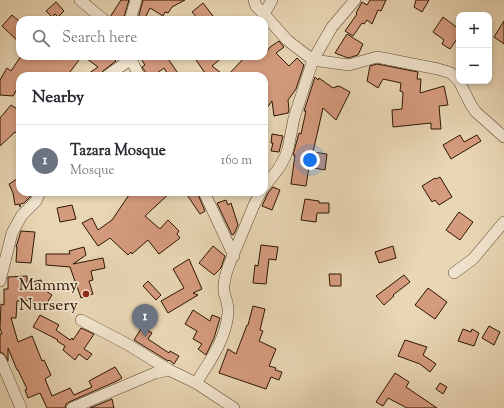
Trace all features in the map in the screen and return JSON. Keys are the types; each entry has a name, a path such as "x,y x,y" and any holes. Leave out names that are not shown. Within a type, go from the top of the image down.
{"street":[{"path":"80,0 99,16"},
{"path":"131,16 136,0"},
{"path":"254,0 256,6 264,14 272,0"},
{"path":"268,182 279,168 285,157 295,112 313,60 332,27 355,0"},
{"path":"268,19 287,40 313,60 349,65 377,57 438,69 451,73 456,78"},
{"path":"112,72 127,60"},
{"path":"132,60 137,72"},
{"path":"460,84 476,112 504,137"},
{"path":"0,281 12,232 22,215 36,201 38,196"},
{"path":"206,196 234,256"},
{"path":"196,383 216,351 225,331 228,305 224,291 228,265 234,256 254,206 260,196"},
{"path":"454,273 473,259 504,222"},
{"path":"81,320 127,344 169,370 196,383 234,408"},
{"path":"0,359 21,408"},
{"path":"72,408 155,373 169,370"}],"building":[{"path":"121,0 129,0 124,16 111,16"},
{"path":"143,0 185,0 172,7 168,13 165,12 163,16 150,8 146,16 139,16"},
{"path":"370,0 386,0 381,11 378,10 372,24 367,20 364,24 362,23 353,36 345,31 357,14 356,13 362,2 367,5"},
{"path":"416,0 429,0 422,12 414,7"},
{"path":"56,2 64,11 59,16 55,14 51,16 46,11"},
{"path":"203,3 213,16 196,16 192,12"},
{"path":"12,15 16,18 16,39 2,26"},
{"path":"443,17 456,27 456,40 450,49 442,44 444,40 433,32"},
{"path":"504,21 504,44 494,37"},
{"path":"347,34 363,44 358,55 348,58 335,53"},
{"path":"279,41 284,47 276,53 289,66 297,58 304,65 296,89 288,100 288,113 274,116 272,101 268,106 268,72 231,72 242,60 268,60 268,50"},
{"path":"18,60 79,60 70,72 16,72 16,91 13,96 0,95 0,80 7,68 11,71"},
{"path":"88,60 116,61 102,72 91,72 98,67"},
{"path":"142,60 169,60 177,72 166,72 164,68 158,72 145,72 142,67 145,65"},
{"path":"196,60 219,60 212,66 220,72 204,72"},
{"path":"377,64 418,72 417,79 421,79 420,93 444,86 448,105 439,106 441,129 431,129 431,123 393,127 392,110 402,109 403,92 400,91 401,83 383,79 378,88 367,81 370,66"},
{"path":"315,77 318,80 319,78 333,88 338,86 350,92 336,120 323,108 313,152 327,154 325,170 309,167 306,186 291,184 295,155 293,155 299,133 301,134 306,111 304,111"},
{"path":"11,105 16,108 16,133 0,146 0,118"},
{"path":"272,134 283,136 279,152 271,151 273,143 271,143"},
{"path":"460,135 464,142 477,135 481,141 451,159 443,145"},
{"path":"440,177 452,197 439,205 435,200 432,202 422,186 435,178"},
{"path":"16,180 16,196 30,196 24,203 20,204 20,207 19,204 15,205 13,193 9,184"},
{"path":"273,187 280,190 272,210 262,206 268,196 268,193"},
{"path":"128,196 167,196 145,216 160,229 168,220 179,231 177,234 180,238 159,254 148,240 132,254 131,252 128,255 110,238 98,246 82,223 92,218 98,230 112,220"},
{"path":"188,196 199,196 205,211 200,214"},
{"path":"305,199 319,201 319,203 329,203 329,213 317,213 316,222 301,220"},
{"path":"226,200 228,205 231,203 238,225 234,234 232,235 217,203"},
{"path":"72,205 76,219 60,222 57,208"},
{"path":"459,212 473,222 460,240 446,230"},
{"path":"21,231 35,232 31,263 16,262 16,247"},
{"path":"261,245 278,247 276,260 269,259 266,284 253,283 255,265 258,266"},
{"path":"213,246 225,256 221,268 214,275 199,263"},
{"path":"393,246 396,258 379,263 375,252"},
{"path":"84,247 86,255 73,264 103,258 105,268 91,271 93,280 89,281 93,294 81,298 70,267 46,265 46,254 70,254 69,251"},
{"path":"189,259 202,289 193,293 198,295 168,313 161,301 184,288 173,269"},
{"path":"329,274 341,274 341,286 330,286"},
{"path":"404,275 410,282 393,295 394,296 384,305 376,296"},
{"path":"27,276 27,283 41,280 43,289 52,295 43,309 30,300 17,301 16,318 11,318 18,342 32,336 42,361 44,360 51,375 45,379 52,396 70,388 74,395 92,387 89,381 115,367 122,378 69,402 66,404 65,408 47,408 40,393 28,398 25,390 27,389 8,348 8,361 4,354 0,352 0,334 2,334 0,328 1,304 4,305 4,289 8,289 8,277"},
{"path":"148,281 161,295 156,300 143,286"},
{"path":"428,288 447,302 435,319 415,305"},
{"path":"253,306 265,309 260,330 263,331 259,341 276,349 269,366 282,372 279,380 271,377 266,389 219,373 228,349 236,354 248,325"},
{"path":"193,310 210,321 212,315 220,318 214,338 206,355 198,349 202,344 193,339 197,331 185,324"},
{"path":"40,315 59,325 56,330 70,340 72,338 73,340 81,328 94,334 84,349 92,354 87,360 79,354 75,360 63,350 65,346 57,341 58,340 33,327"},
{"path":"489,326 500,332 494,345 482,338"},
{"path":"142,327 152,333 148,339 169,353 170,351 179,356 174,364 134,340"},
{"path":"463,329 471,332 472,329 479,333 474,346 458,341"},
{"path":"405,340 427,347 423,355 436,364 430,372 420,364 398,356"},
{"path":"395,373 409,382 406,387 437,408 407,408 388,398 383,406 376,402"},
{"path":"440,383 447,387 443,394 436,389"},
{"path":"112,399 114,408 90,408"}],"place":[{"name":"Mammy Nursery","path":"86,294"},
{"name":"Tazara Mosque","path":"145,337"}]}
